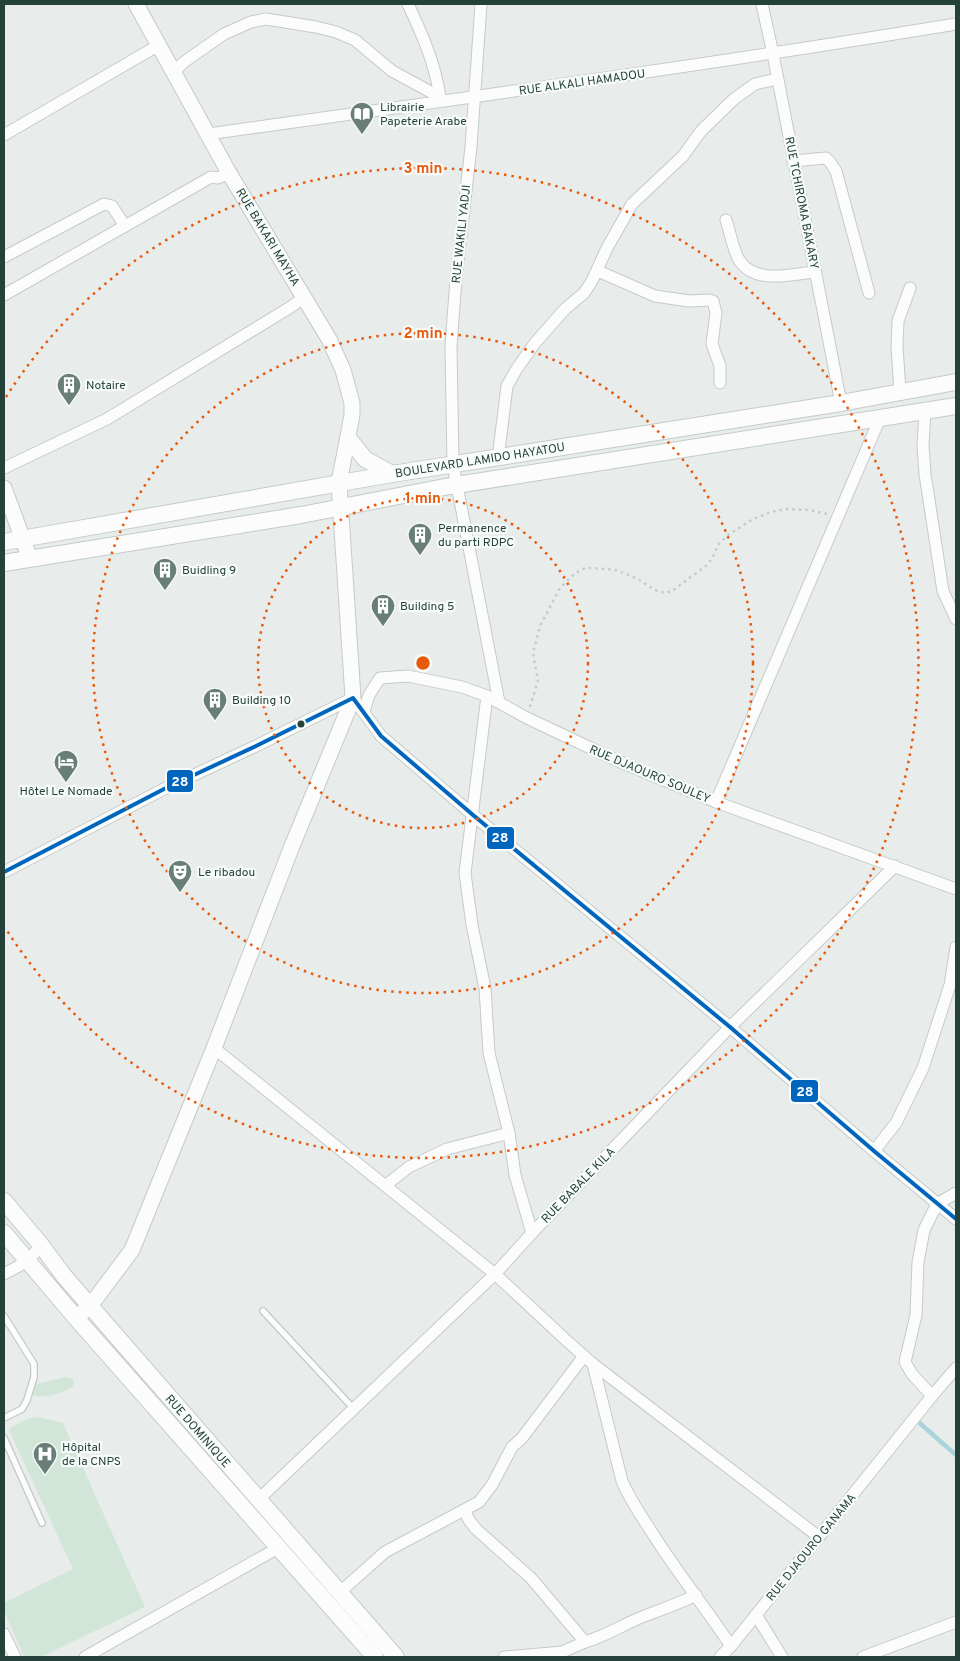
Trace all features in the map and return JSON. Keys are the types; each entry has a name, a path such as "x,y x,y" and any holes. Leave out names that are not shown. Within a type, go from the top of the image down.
{"main road":[{"name":"BOULEVARD LAMIDO HAYATOU","path":"4,542 392,474 841,403 956,382"},
{"name":"BOULEVARD LAMIDO HAYATOU","path":"4,563 340,508 458,485 956,406"},
{"path":"714,423 717,444"},
{"path":"349,439 365,459 392,474"},
{"name":"RUE DOMINIQUE","path":"4,1201 260,1511 278,1548 375,1657"},
{"name":"RUE DOMINIQUE","path":"4,1233 76,1318 339,1593 396,1657"}],"street":[{"name":"RUE BAKARI MAYHA","path":"136,4 229,173 329,339 343,370 352,402 349,439 339,484 353,698"},
{"path":"408,4 431,56 442,99"},
{"name":"RUE WAKILI YADJI","path":"481,4 471,147 456,279 451,346 453,465 499,702"},
{"name":"RUE TCHIROMA BAKARY","path":"762,4 841,403"},
{"path":"174,72 184,62 224,34 251,22 266,19 316,27 336,32 355,40 392,71 442,99"},
{"name":"RUE ALKALI HAMADOU","path":"208,134 442,99 475,98 773,54 956,24"},
{"path":"4,135 159,45"},
{"path":"498,458 505,398 508,386 516,370 535,343 565,308 584,293 598,271 607,248 632,204 683,156 701,131 734,99 755,84 778,79"},
{"path":"794,161 826,158 836,171 869,293"},
{"path":"4,295 211,177 218,178 229,173"},
{"path":"4,257 104,204 112,206 126,226"},
{"path":"726,220 739,260 748,271 765,276 816,272"},
{"path":"598,271 655,296 689,301 709,300 713,302 716,313 712,344 720,366 720,383"},
{"path":"900,392 897,346 898,321 910,288"},
{"path":"4,468 107,419 304,297"},
{"path":"925,412 923,446 925,474 943,590 956,619"},
{"path":"716,802 880,418"},
{"path":"4,488 24,538 30,559"},
{"name":"RUE DJAOURO SOULEY","path":"364,711 368,695 380,678 408,676 462,687 487,696 527,718 618,761 716,802 956,889"},
{"path":"487,696 465,873 472,925 485,988 489,1053 509,1133 515,1175 532,1233"},
{"path":"353,698 381,736 472,815 730,1027 956,1219"},
{"path":"4,872 164,789 353,698"},
{"path":"76,1318 90,1306 132,1250 214,1048 292,846 353,698"},
{"name":"RUE BABALE KILA","path":"260,1511 353,1408 495,1274 730,1027 895,866"},
{"path":"874,1151 896,1124 923,1068 950,984 956,948"},
{"path":"214,1048 495,1274 584,1356 819,1537"},
{"path":"386,1185 409,1167 447,1150 509,1133"},
{"path":"956,1193 937,1204 924,1230 918,1262 916,1315 905,1362 912,1374 932,1396 956,1368"},
{"path":"4,1274 28,1261 42,1246"},
{"path":"339,1593 384,1552 479,1502 492,1485 512,1447 522,1438 584,1356"},
{"path":"594,1364 622,1481 629,1498 669,1559 731,1646"},
{"name":"RUE DJAOURO GANAMA","path":"720,1657 731,1646 932,1396"},
{"path":"465,1511 476,1529 531,1578 585,1642"},
{"path":"85,1657 278,1548"},
{"path":"504,1657 562,1652 696,1595"},
{"path":"756,1615 782,1657"},
{"path":"863,1657 956,1622"},
{"path":"4,1634 15,1657"}],"lane":[{"path":"263,1311 353,1408"},
{"path":"4,1316 34,1364 34,1377 27,1400 22,1409 4,1418"},
{"path":"4,1438 42,1523"}],"path":[{"path":"527,718 538,681 533,653 540,626 560,588 574,574 585,568 616,570 638,579 654,590 664,593 672,591 707,565 718,545 728,535 753,519 771,512 796,509 839,516"}],"green space":[{"path":"66,1377 74,1381 73,1386 69,1389 48,1396 32,1395 36,1384"},
{"path":"39,1417 63,1423 145,1607 41,1657 24,1657 4,1610 4,1603 73,1569 9,1430 23,1421"}],"waterway":[{"path":"915,1419 956,1455"}],"transit line":[{"name":"28","path":"4,872 164,789 353,698 381,736 473,815 730,1027 956,1219"}],"place":[{"name":"Librairie Papeterie Arabe","path":"362,135"},
{"name":"Notaire","path":"69,406"},
{"name":"Permanence du parti RDPC","path":"420,556"},
{"name":"Buidling 9","path":"165,591"},
{"name":"Building 5","path":"383,627"},
{"name":"Building 10","path":"215,721"},
{"name":"Hôtel Le Nomade","path":"66,783"},
{"name":"Le ribadou","path":"180,893"},
{"name":"Hôpital de la CNPS","path":"45,1475"}]}
